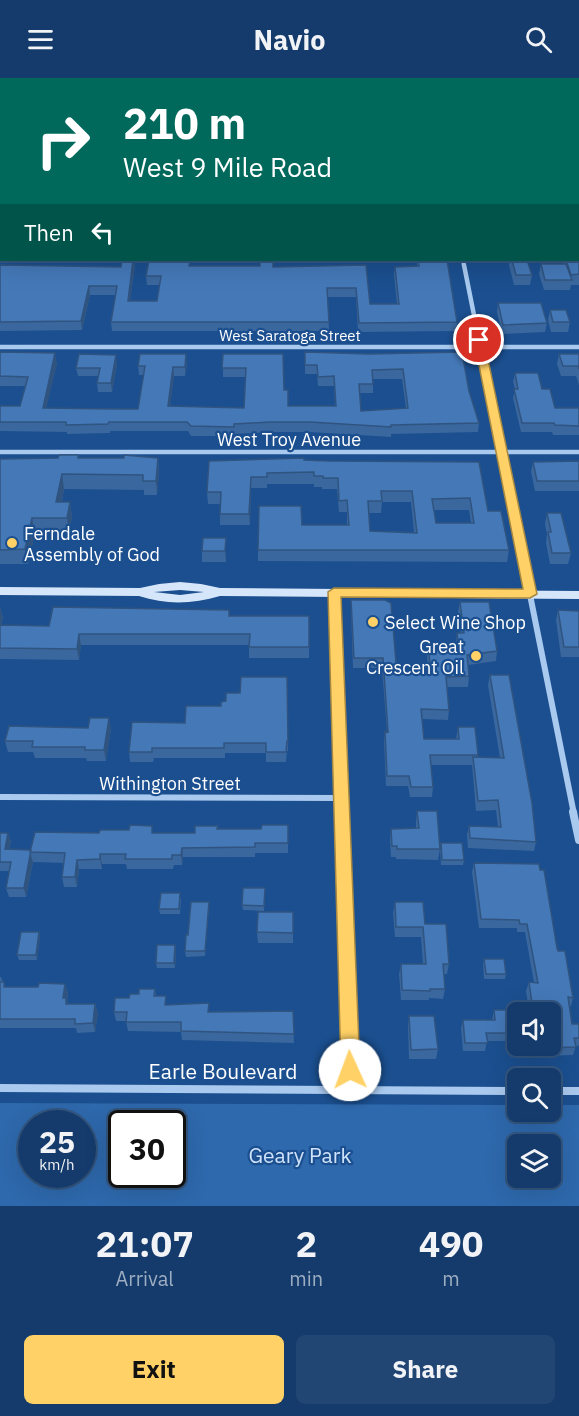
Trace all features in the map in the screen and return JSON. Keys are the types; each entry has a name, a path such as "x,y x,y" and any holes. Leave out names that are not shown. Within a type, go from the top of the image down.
{"main road":[{"path":"0,591 141,592 152,597 206,597 220,592 579,595"}],"street":[{"path":"0,261 165,261"},
{"path":"177,261 425,261"},
{"path":"463,261 579,840"},
{"name":"West Saratoga Street","path":"0,347 579,347"},
{"name":"West Troy Avenue","path":"0,452 579,452"},
{"path":"334,592 351,1090"},
{"name":"Withington Street","path":"0,797 341,798"},
{"name":"Earle Boulevard","path":"0,1088 507,1091"},
{"path":"561,1091 579,1091"}],"green space":[{"name":"Geary Park","path":"0,1103 507,1105 507,1122 561,1122 561,1105 579,1105 579,1206 0,1206"}],"building":[{"path":"122,261 133,261 128,301 157,301 161,276 146,276 149,261 190,261 189,266 260,266 260,261 273,261 273,267 366,265 370,304 399,304 395,267 419,266 418,261 447,261 457,322 359,323 356,288 327,288 329,322 111,322 117,286 89,286 81,321 0,322 1,265 121,267"},
{"path":"512,261 527,261 532,275 516,275"},
{"path":"566,261 579,261 579,274 571,275"},
{"path":"541,264 566,264 572,280 545,280"},
{"path":"498,303 541,303 547,323 503,325"},
{"path":"550,310 566,310 570,322 553,322"},
{"path":"0,352 55,353 43,408 138,409 145,366 138,366 140,354 186,354 185,367 173,367 168,406 244,408 246,368 222,368 223,354 283,354 284,390 288,390 288,406 336,406 334,376 318,377 317,365 305,365 305,352 369,354 462,352 469,391 479,423 391,425 391,427 270,422 234,424 234,427 191,426 187,422 109,422 108,424 66,425 66,422 0,422 0,406 20,406 28,377 0,376","holes":["403,369 408,408 361,411 359,384 373,384 372,370"]},
{"path":"79,354 116,355 111,383 97,383 100,368 76,368"},
{"path":"559,354 579,354 579,369 578,366 563,366"},
{"path":"515,373 538,373 542,389 550,389 555,408 579,408 579,426 522,423 514,389 518,389"},
{"path":"59,455 78,455 78,458 124,458 124,455 158,458 156,481 143,481 143,475 62,474 56,502 70,502 67,518 32,518 25,549 0,550 0,459 58,458"},
{"path":"304,458 304,460 330,461 479,462 488,511 501,511 509,550 258,550 259,506 301,506 302,525 349,525 347,500 339,501 338,478 314,476 314,472 267,473 267,477 251,477 249,514 220,514 221,492 207,492 209,461","holes":["381,491 412,491 417,533 370,531 368,501 382,501","470,498 474,523 436,523 432,499"]},
{"path":"579,461 579,481 537,481 533,462"},
{"path":"547,513 561,513 571,553 552,553"},
{"path":"203,538 226,538 225,551 202,551"},
{"path":"351,600 385,600 391,603 397,674 431,674 428,644 458,644 457,633 464,633 460,602 489,602 497,651 467,655 469,676 446,677 449,710 421,709 424,739 459,739 458,727 475,727 478,755 430,755 433,787 411,787 409,776 387,776 385,731 388,732 383,658 354,658"},
{"path":"53,607 229,610 229,616 309,616 309,647 249,647 250,634 79,634 77,649 0,648 0,625 49,626"},
{"path":"558,610 579,611 579,647 564,647"},
{"path":"490,675 509,675 532,803 536,842 470,838 469,826 501,827 498,800 478,801 473,757 504,758"},
{"path":"241,677 287,677 288,741 286,752 266,752 266,743 224,743 224,748 152,748 152,752 129,752 132,722 185,723 186,706 221,706 221,702 226,701 226,693 240,693"},
{"path":"90,718 109,718 104,750 85,750 85,747 32,747 33,741 5,741 9,726 88,728"},
{"path":"417,811 437,811 440,849 397,849 397,846 392,846 391,829 419,828"},
{"path":"130,825 152,826 152,833 195,833 195,826 218,826 217,829 261,829 262,825 288,825 288,843 255,843 255,847 182,848 181,855 172,855 172,859 125,859 126,854 100,854 100,859 77,860 75,877 62,877 65,853 30,852 35,832 99,833 100,830 129,830"},
{"path":"0,833 8,833 5,849 31,850 24,888 6,888 11,862 0,862"},
{"path":"441,843 462,843 464,860 442,860"},
{"path":"474,863 539,864 540,870 544,870 557,948 558,951 565,951 573,998 568,997 572,1024 579,1024 579,1038 574,1038 576,1047 561,1047 561,1002 532,1002 529,982 538,983 527,924 520,924 519,920 481,919"},
{"path":"243,888 265,888 264,906 242,905"},
{"path":"161,893 180,893 179,909 159,909"},
{"path":"191,902 209,902 205,951 185,951"},
{"path":"395,902 423,902 425,924 446,924 449,964 443,964 445,989 402,990 401,964 426,964 423,927 396,927"},
{"path":"258,912 293,912 293,933 257,932"},
{"path":"21,932 39,932 36,955 17,955"},
{"path":"157,945 175,945 174,963 156,963"},
{"path":"484,959 504,959 506,974 486,974"},
{"path":"0,982 4,982 4,987 38,987 39,983 65,984 63,998 66,998 66,1004 95,1004 93,1023 75,1024 75,1019 0,1019"},
{"path":"139,989 155,989 154,996 166,996 165,1005 209,1003 208,1012 293,1011 294,1034 181,1031 181,1022 126,1022 127,1012 114,1012 115,998 129,998 130,994 139,994"},
{"path":"494,1010 507,1010 507,1033 486,1033 488,1043 465,1043 463,1020 495,1020"},
{"path":"409,1016 434,1016 438,1049 411,1050"}],"place":[{"name":"Ferndale Assembly of God","path":"12,543"},
{"name":"Select Wine Shop","path":"373,622"},
{"name":"Great Crescent Oil","path":"476,656"}],"route":[{"path":"350,1070 334,592 530,594 479,340"}]}
